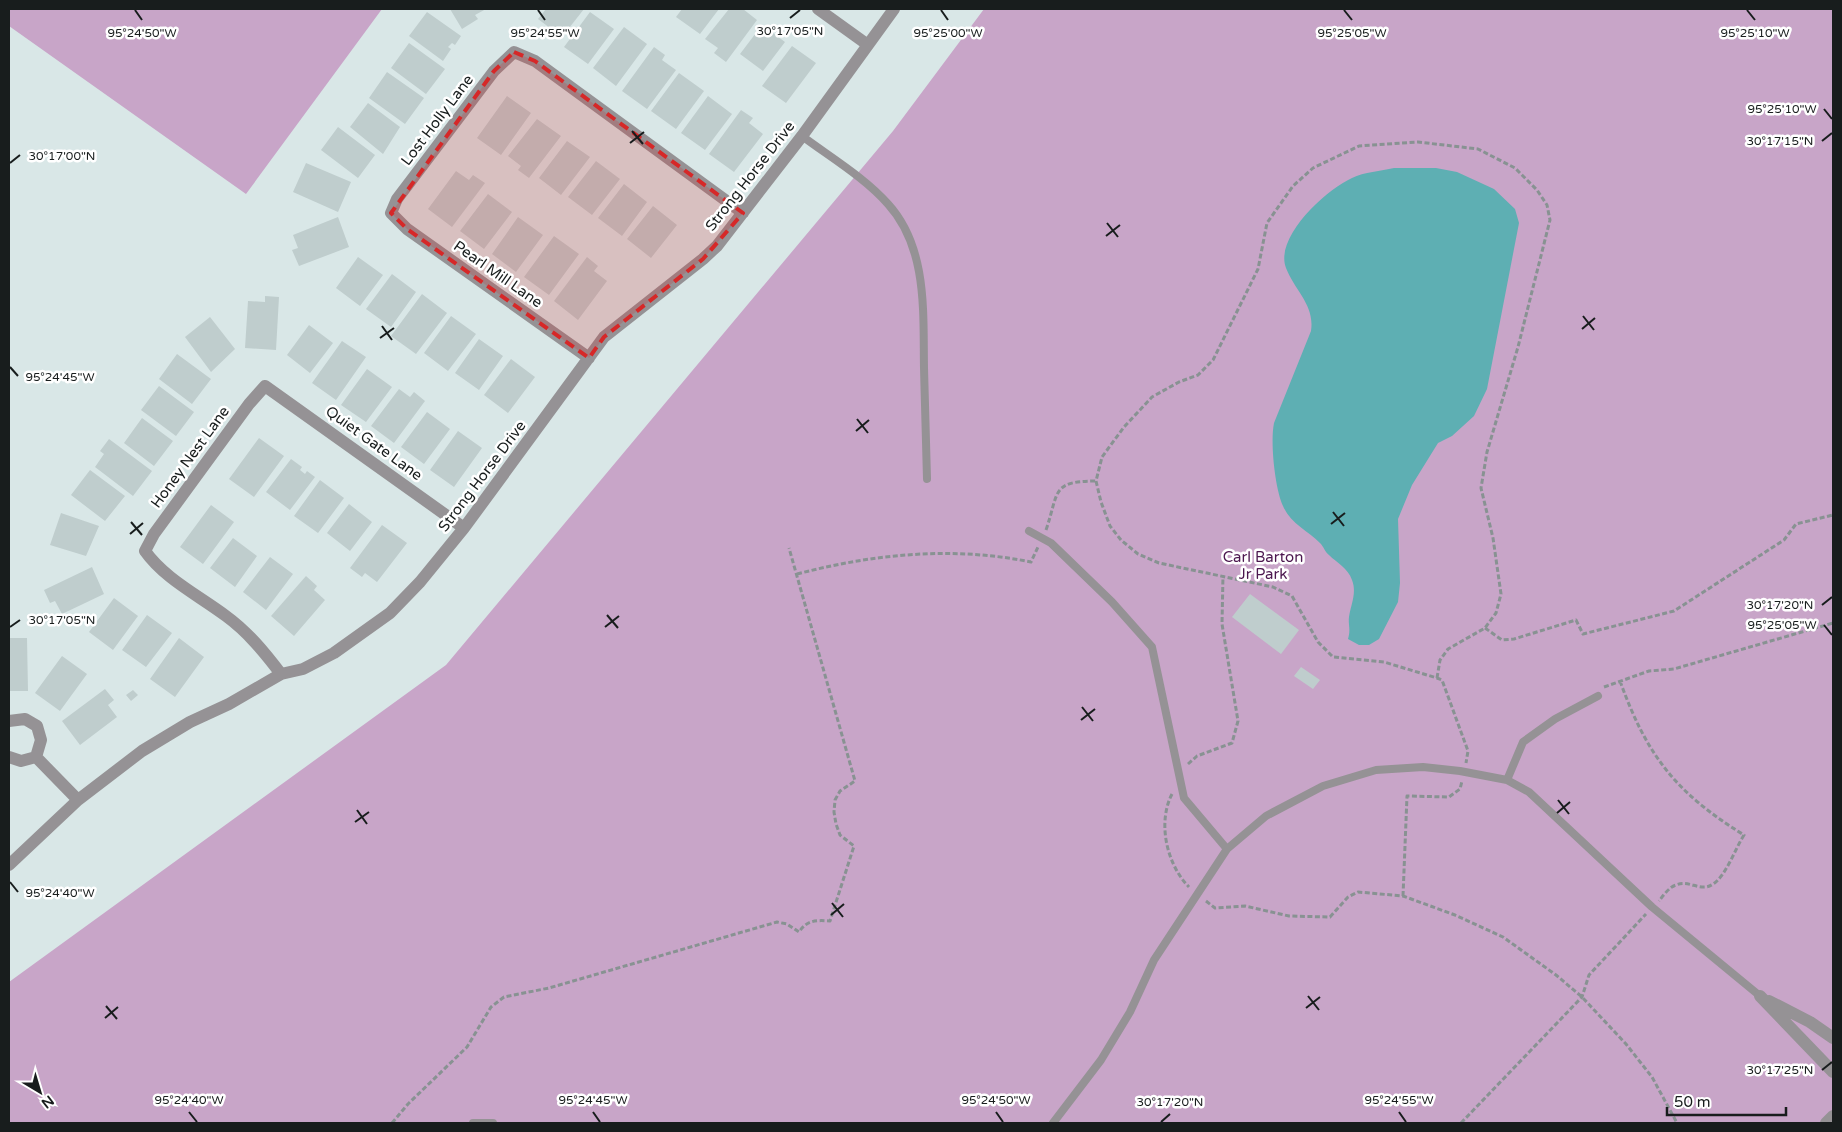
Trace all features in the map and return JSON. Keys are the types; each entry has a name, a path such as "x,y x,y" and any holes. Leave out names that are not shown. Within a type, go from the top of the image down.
{"street":[{"path":"818,9 868,45"},
{"name":"Strong Horse Drive","path":"9,865 78,800 142,751 190,722 229,704 281,674 303,669 334,653 390,613 420,582 464,528 604,337 703,259 743,213 802,136 894,9"},
{"name":"Lost Holly Lane","path":"391,213 397,199 483,86 514,52 535,61 743,213"},
{"name":"Pearl Mill Lane","path":"391,213 407,229 589,358"},
{"name":"Quiet Gate Lane","path":"265,386 464,528"},
{"name":"Honey Nest Lane","path":"265,386 249,404 154,534 145,551 156,566 227,616 247,634 281,674"},
{"path":"9,721 25,719 37,726 41,740 36,757"},
{"path":"9,757 22,761 36,757"},
{"path":"36,757 78,800"},
{"path":"1760,996 1810,1022 1833,1038"},
{"path":"1760,996 1833,1072"},
{"path":"1826,1123 1833,1116"}],"lane":[{"path":"802,136 889,204 908,231 917,260 923,298 928,479"},
{"path":"1028,531 1051,543 1112,602 1152,648 1184,798 1228,849"},
{"path":"1507,780 1523,742 1597,692"},
{"path":"1053,1123 1100,1060 1130,1012 1154,960 1196,894 1228,849 1266,816 1323,786 1376,770 1423,767 1464,772 1507,780 1529,792 1652,907 1760,996"},
{"path":"473,1123 493,1123"}],"path":[{"path":"1403,896 1407,796 1449,796 1460,789 1468,751 1442,680 1384,662 1333,657 1318,642 1292,596 1273,587 1159,562 1138,554 1121,540 1110,526 1096,481 1102,457 1124,427 1152,397 1179,382 1198,375 1213,360 1258,269 1267,223 1294,186 1313,168 1359,146 1418,142 1478,149 1515,168 1548,205 1550,220 1518,346 1487,452 1481,488 1494,538 1501,594 1496,613 1485,628 1469,639 1448,649 1440,660 1437,678"},
{"path":"797,574 828,566 913,553 952,552 1006,557 1031,562 1043,539 1060,489 1066,483 1075,481 1096,481"},
{"path":"1485,628 1502,640 1514,639 1576,620 1582,634 1674,611 1784,540 1796,524 1833,515"},
{"path":"392,1123 408,1104 467,1047 491,1007 504,997 549,988 777,922 787,924 799,932 804,925 812,921 830,921 854,846 840,835 836,824 835,800 840,791 855,782 789,548"},
{"path":"1223,575 1222,624 1238,721 1232,743 1197,756 1187,766 1168,802 1166,830 1168,852 1178,876 1196,894 1215,908 1245,906 1289,916 1330,917 1348,897 1358,892 1403,896 1455,915 1503,936 1527,952 1582,997 1626,1044 1652,1077 1676,1123"},
{"path":"1597,692 1620,681 1649,671 1674,669 1833,623"},
{"path":"1461,1123 1582,997 1589,975 1652,907 1676,885 1685,883 1704,888 1712,885 1722,876 1744,835 1699,804 1680,788 1658,761 1634,718 1620,681"}],"highlighted area":[{"path":"514,52 535,61 743,213 703,259 604,337 589,358 407,229 391,213 494,71"}],"green space":[{"path":"9,9 382,9 246,194 9,26"},
{"name":"Carl Barton Jr Park","path":"984,9 1833,9 1833,1123 9,1123 9,982 446,665 893,131"}],"water":[{"path":"1394,168 1436,168 1457,172 1494,189 1515,209 1519,223 1487,389 1474,416 1452,436 1438,443 1412,485 1398,519 1400,583 1398,602 1379,639 1369,645 1359,645 1348,639 1349,617 1354,594 1350,576 1320,543 1290,517 1283,506 1278,488 1273,453 1274,423 1311,331 1310,313 1286,268 1284,256 1288,242 1295,229 1329,192 1357,176"}],"building":[{"path":"450,9 486,9 475,15 478,19 462,29"},
{"path":"546,9 584,9 562,37 538,19"},
{"path":"682,9 719,9 700,34 676,17"},
{"path":"729,9 743,9 757,20 726,62 714,53 718,48 705,39"},
{"path":"427,12 461,36 455,45 452,43 448,47 451,49 443,61 409,36"},
{"path":"590,12 614,29 588,64 564,47"},
{"path":"762,25 785,42 763,71 740,54"},
{"path":"624,27 647,44 616,86 593,68"},
{"path":"409,43 445,69 426,94 391,68"},
{"path":"792,46 816,63 786,103 762,86"},
{"path":"654,47 665,55 662,60 676,70 647,109 622,91"},
{"path":"387,72 424,98 405,124 369,98"},
{"path":"679,73 704,91 676,129 651,111"},
{"path":"507,96 531,113 501,155 477,138"},
{"path":"708,96 732,114 705,150 681,133"},
{"path":"368,103 400,127 383,154 350,127"},
{"path":"741,110 753,118 749,123 763,134 734,172 709,154"},
{"path":"537,119 561,136 529,178 518,170 521,166 508,156"},
{"path":"338,127 375,155 358,178 321,150"},
{"path":"567,141 590,157 561,195 539,178"},
{"path":"596,161 620,179 592,215 568,197"},
{"path":"306,163 351,182 338,212 293,192"},
{"path":"456,171 469,180 473,175 485,183 452,227 428,209"},
{"path":"624,184 647,202 622,236 598,218"},
{"path":"488,194 512,212 484,249 460,231"},
{"path":"653,206 677,225 651,258 627,239"},
{"path":"338,217 349,247 299,266 292,250 298,248 293,235"},
{"path":"518,217 543,235 516,272 492,254"},
{"path":"554,236 579,254 549,295 524,277"},
{"path":"358,257 383,275 360,306 336,288"},
{"path":"587,257 598,266 594,271 607,281 578,320 554,301"},
{"path":"392,274 416,292 391,327 366,309"},
{"path":"422,294 447,313 416,354 391,336"},
{"path":"265,296 279,297 276,350 245,348 248,301 265,302"},
{"path":"451,316 476,334 448,371 424,353"},
{"path":"210,317 235,349 211,372 185,337"},
{"path":"309,325 333,343 310,373 287,355"},
{"path":"479,339 503,356 479,390 455,373"},
{"path":"342,341 366,357 336,400 312,383"},
{"path":"177,354 211,379 192,404 159,379"},
{"path":"511,359 535,377 508,413 484,395"},
{"path":"367,369 392,387 366,422 341,405"},
{"path":"159,386 194,412 176,436 141,410"},
{"path":"399,389 410,397 414,392 425,401 394,443 371,426"},
{"path":"427,412 450,429 424,464 401,447"},
{"path":"142,418 173,441 154,466 124,443"},
{"path":"458,431 482,448 454,487 430,470"},
{"path":"259,438 284,456 254,497 229,479"},
{"path":"109,439 152,471 133,496 95,467 104,454 100,451"},
{"path":"291,459 302,467 300,470 305,474 307,471 315,477 290,510 266,492"},
{"path":"90,470 125,496 105,521 71,495"},
{"path":"320,480 344,498 318,533 294,516"},
{"path":"349,504 372,522 350,551 327,533"},
{"path":"211,505 234,522 203,564 180,547"},
{"path":"61,513 99,526 86,556 50,545"},
{"path":"382,525 407,543 377,582 365,573 362,577 350,568"},
{"path":"233,538 257,556 235,587 210,568"},
{"path":"270,557 293,574 266,610 243,592"},
{"path":"92,567 104,594 62,614 55,601 50,603 44,590"},
{"path":"306,576 317,586 314,590 325,600 294,636 271,616"},
{"path":"1250,594 1299,630 1281,654 1232,617"},
{"path":"114,598 138,616 113,650 89,632"},
{"path":"147,615 172,633 146,667 122,650"},
{"path":"9,638 27,638 28,691 9,691"},
{"path":"179,638 204,657 175,697 150,679"},
{"path":"62,656 87,674 60,711 35,693"},
{"path":"1301,667 1320,680 1313,689 1294,676"},
{"path":"105,689 114,700 108,705 117,717 80,745 62,721"},
{"path":"133,690 138,695 131,701 126,695"}]}
